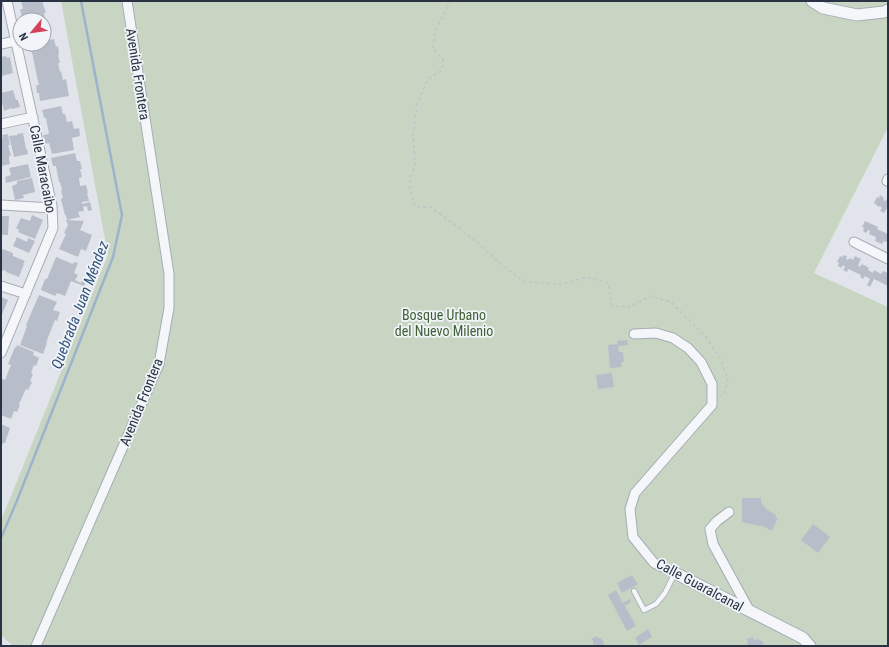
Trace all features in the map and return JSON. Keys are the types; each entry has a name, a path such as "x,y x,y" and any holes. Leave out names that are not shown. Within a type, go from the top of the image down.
{"street":[{"name":"Calle Maracaibo","path":"7,1 12,23"},
{"name":"Avenida Frontera","path":"36,646 159,364 169,308 170,274 127,1"},
{"path":"812,1 823,8 857,15 884,12 888,10"},
{"path":"1,44 12,42"},
{"name":"Calle Maracaibo","path":"1,353 53,228 52,208 18,52"},
{"path":"1,124 33,117"},
{"path":"1,205 52,208"},
{"path":"854,242 888,259"},
{"path":"1,286 26,294"},
{"path":"634,334 656,333 673,338 688,348 701,362 712,384 712,404"},
{"name":"Calle Guaralcanal","path":"712,404 635,493 630,509 633,536 654,563 803,638 810,646"},
{"path":"729,512 716,521 710,529 713,544 749,610"}],"lane":[{"path":"634,591 644,610 656,604 665,593 675,573"}],"path":[{"path":"451,1 435,31 433,49 443,60 442,70 428,79 417,104 413,135 415,164 409,185 415,206 430,207 450,221 524,282 563,284 587,277 608,283 612,306 629,307 650,296 671,302 706,337 721,360 728,379 725,392 712,404"}],"green space":[{"name":"Bosque Urbano del Nuevo Milenio","path":"61,1 888,1 888,127 814,273 888,307 888,646 13,646 1,635 1,519 108,255"}],"building":[{"path":"21,1 42,1 46,12 21,12 20,9 23,9"},
{"path":"52,39 54,39 56,47 58,46 60,63 58,63 63,80 66,79 69,96 40,101 39,93 37,93 36,85 39,85 32,52 52,52"},
{"path":"6,56 7,58 10,57 13,73 1,76 1,57"},
{"path":"13,90 20,107 4,111 1,93"},
{"path":"61,106 67,122 72,121 74,129 79,128 80,136 72,138 74,150 52,154 49,143 45,144 43,135 49,134 46,118 44,118 42,110"},
{"path":"23,133 28,154 14,157 9,136"},
{"path":"8,134 10,145 8,145 11,156 9,156 10,164 1,166 1,138 3,137 2,135"},
{"path":"75,153 77,161 80,161 82,169 80,169 82,177 79,178 80,186 86,185 88,193 89,201 82,202 82,204 90,202 92,210 88,211 87,206 83,207 84,211 78,212 80,217 67,220 61,199 63,198 62,190 56,166 53,166 51,158"},
{"path":"28,164 31,177 6,183 5,177 11,175 9,168"},
{"path":"32,178 35,192 23,195 24,198 15,200 12,186 17,184 17,181"},
{"path":"880,195 885,201 888,199 888,208 884,213 880,211 882,208 880,206 879,207 874,203"},
{"path":"32,215 43,220 35,239 18,232 19,230 16,228 21,218 30,221"},
{"path":"1,216 9,216 8,235 1,235"},
{"path":"66,220 84,221 80,230 92,235 86,251 81,249 78,257 59,249 66,234 64,233 68,225"},
{"path":"865,221 888,234 888,243 884,241 882,244 875,241 876,237 869,234 870,231 868,230 866,233 863,231 864,228 862,227"},
{"path":"17,237 27,242 28,238 35,241 29,253 13,246"},
{"path":"3,249 13,253 13,256 25,261 19,277 4,270 1,271 1,251"},
{"path":"844,255 847,256 846,259 848,260 850,258 853,260 855,256 861,259 858,265 860,267 862,264 869,268 868,270 873,273 874,270 881,274 883,271 888,273 888,286 874,279 870,287 867,285 870,279 865,276 863,279 860,277 861,275 848,269 847,272 843,270 845,267 843,265 841,268 838,266 839,263 837,262 840,256 842,257"},
{"path":"56,257 73,264 74,262 78,263 74,273 78,275 75,280 81,283 83,277 87,279 84,286 71,281 65,296 57,293 55,296 41,290"},
{"path":"39,295 57,302 53,310 60,312 57,321 55,320 43,354 20,345 27,326 26,325"},
{"path":"1,297 8,300 1,317"},
{"path":"627,340 628,345 618,346 619,352 623,352 624,362 621,362 622,367 610,368 608,345 618,344 617,341"},
{"path":"17,345 34,352 33,355 39,358 31,373 33,374 30,381 32,382 28,390 26,389 17,412 14,411 11,419 1,415 1,383 2,379 5,380 11,365 8,364"},
{"path":"612,373 614,387 598,389 596,375"},
{"path":"1,424 10,428 5,443 3,443 1,447"},
{"path":"742,498 761,498 761,503 767,510 776,515 775,517 778,518 772,530 760,525 742,522"},
{"path":"813,524 830,537 818,553 801,540"},
{"path":"632,575 638,584 622,593 617,583"},
{"path":"616,590 623,603 630,599 631,602 625,606 636,626 627,631 608,595"},
{"path":"648,629 652,637 639,645 635,638"},
{"path":"596,636 597,638 601,638 604,642 603,646 591,646 593,645 593,641 591,639"},
{"path":"753,637 754,640 757,639 764,642 762,646 746,646 748,642 746,639"}],"waterway":[{"name":"Quebrada Juan Méndez","path":"1,538 113,257 122,215 81,1"}]}
